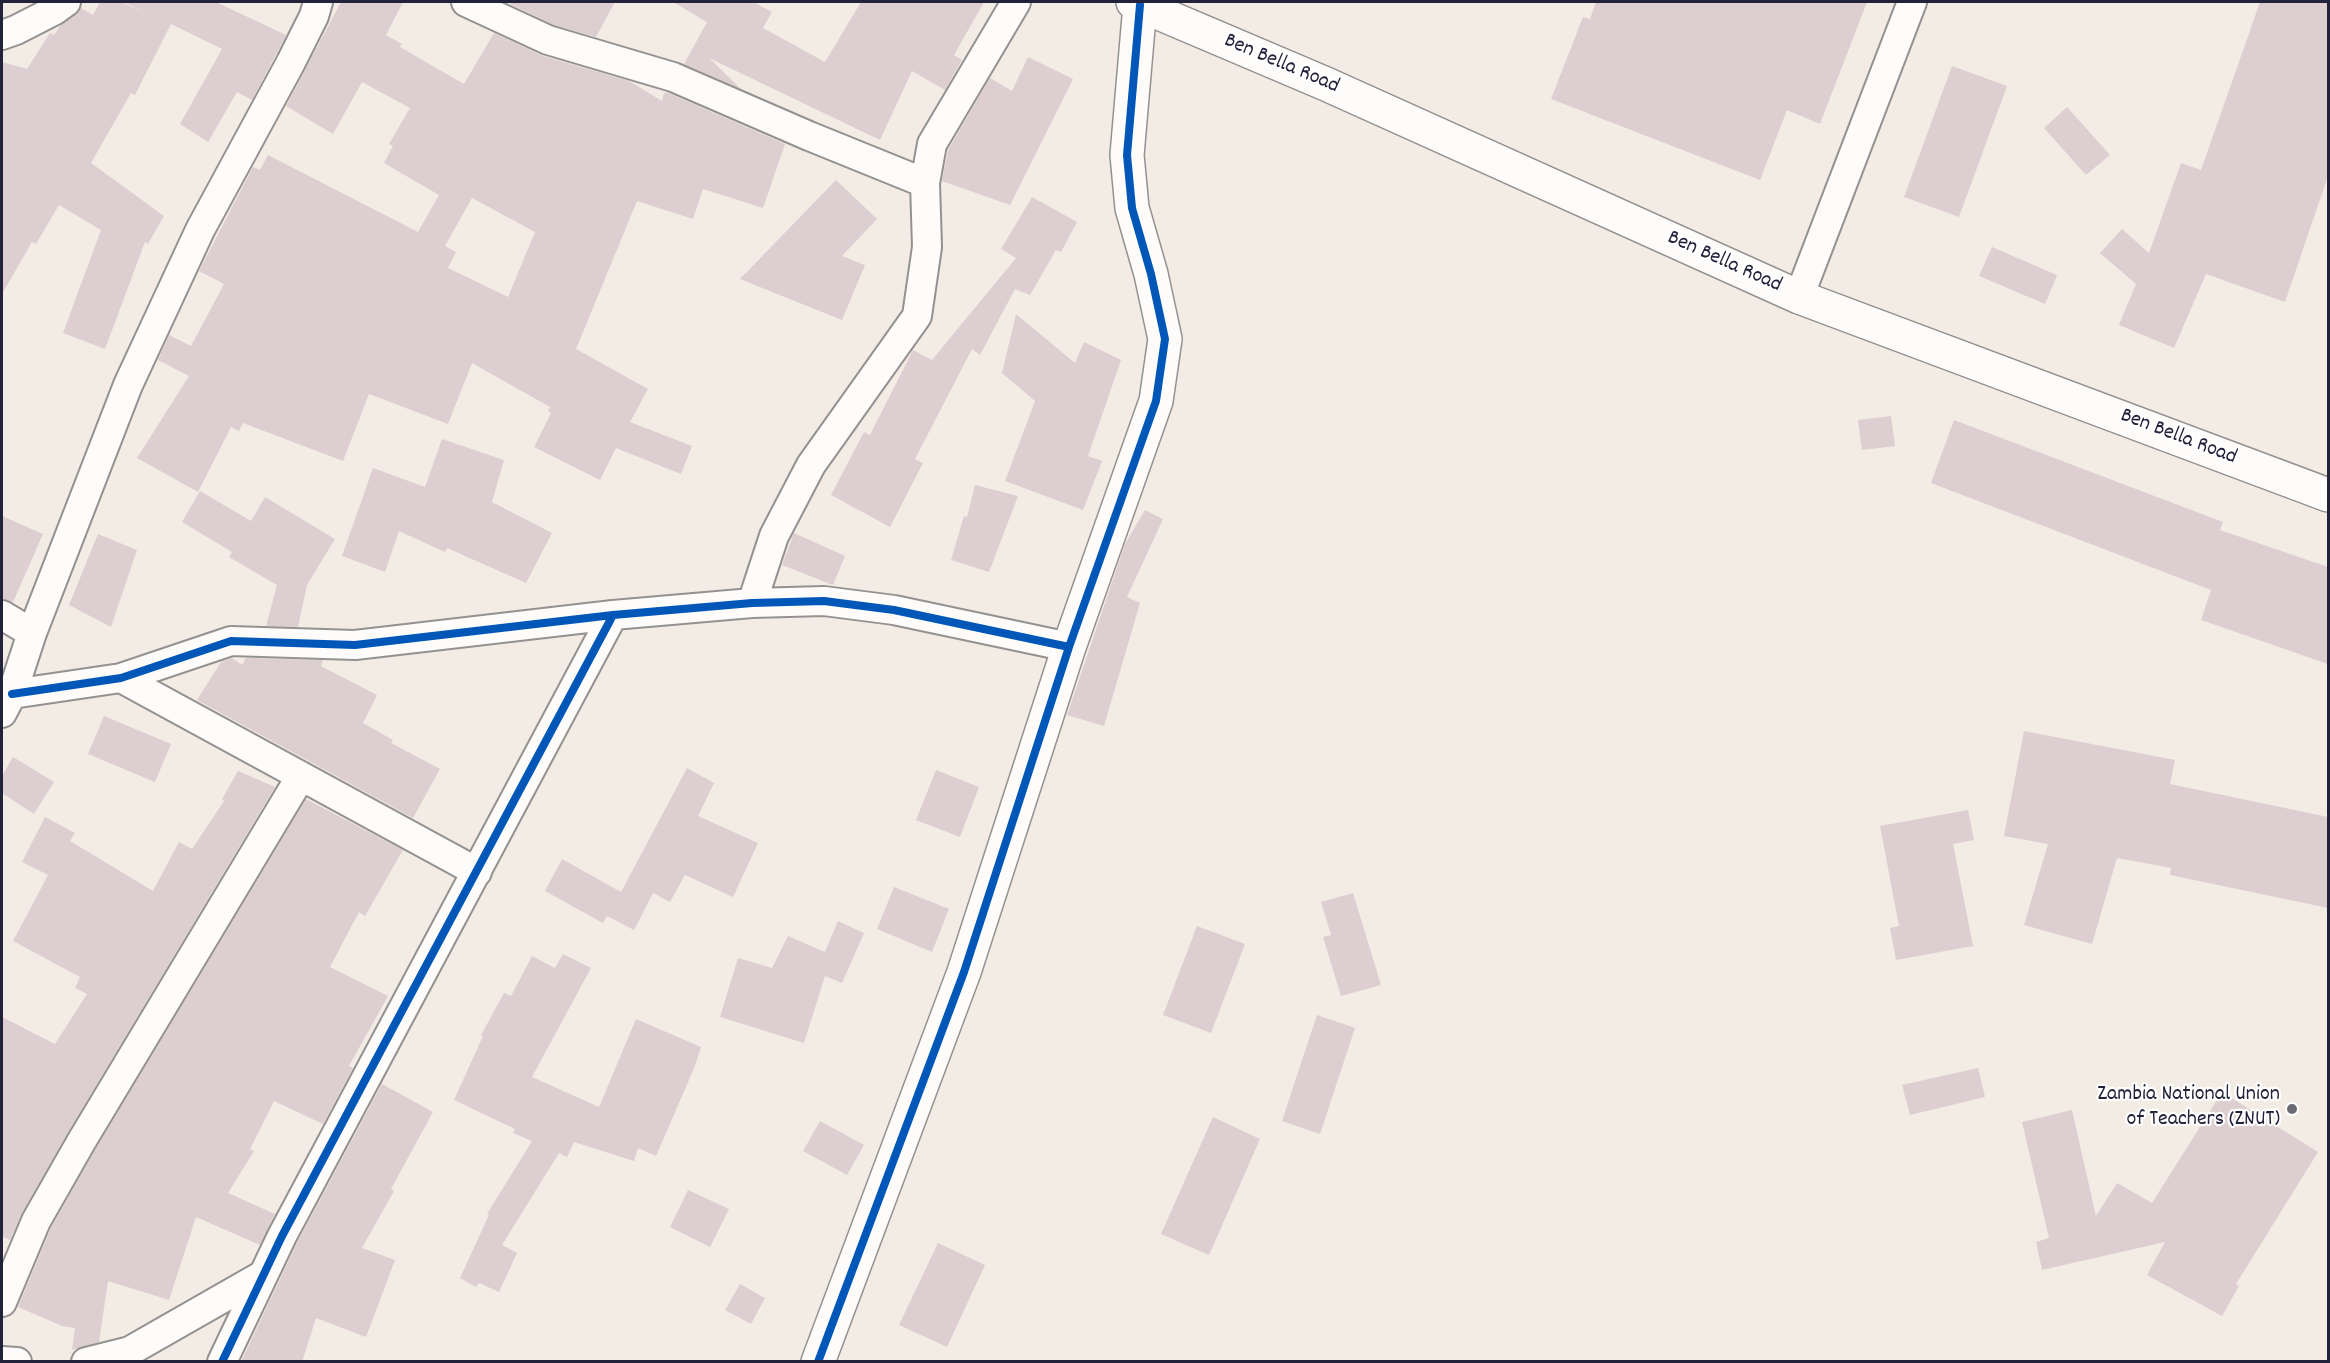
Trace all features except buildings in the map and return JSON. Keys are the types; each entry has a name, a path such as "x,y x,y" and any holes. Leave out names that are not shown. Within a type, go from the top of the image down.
{"street":[{"path":"2,35 55,10 66,2"},
{"path":"7,704 32,633 128,385 200,230 291,62 314,16 318,2"},
{"path":"466,2 548,40 673,77 925,183"},
{"path":"752,603 774,536 811,465 917,316 927,247 925,183 932,144 1016,2"},
{"path":"1799,297 1912,2"},
{"path":"818,1362 964,972 1070,647 1156,401 1164,339 1151,274 1132,208 1127,155 1136,3"},
{"name":"Ben Bella Road","path":"1136,3 1326,84 1799,297 2328,495"},
{"path":"7,704 121,678 231,641 355,645 613,615 752,603 824,601 894,610 1070,647"},
{"path":"2,615 32,633"},
{"path":"222,1362 263,1275 613,615"},
{"path":"121,678 477,872"},
{"path":"2,1302 36,1221 47,1201 301,776"},
{"path":"86,1362 130,1352 263,1275"},
{"path":"2,1361 17,1362"}],"cycle path":[{"path":"818,1362 964,972 1069,647 1156,401 1165,339 1151,274 1132,208 1127,155 1140,5"},
{"path":"12,694 121,678 231,641 355,645 613,615 752,603 824,601 894,610 1069,647"},
{"path":"222,1362 282,1236 613,615"}],"place":[{"name":"Zambia National Union of Teachers (ZNUT)","path":"2292,1109"}]}
